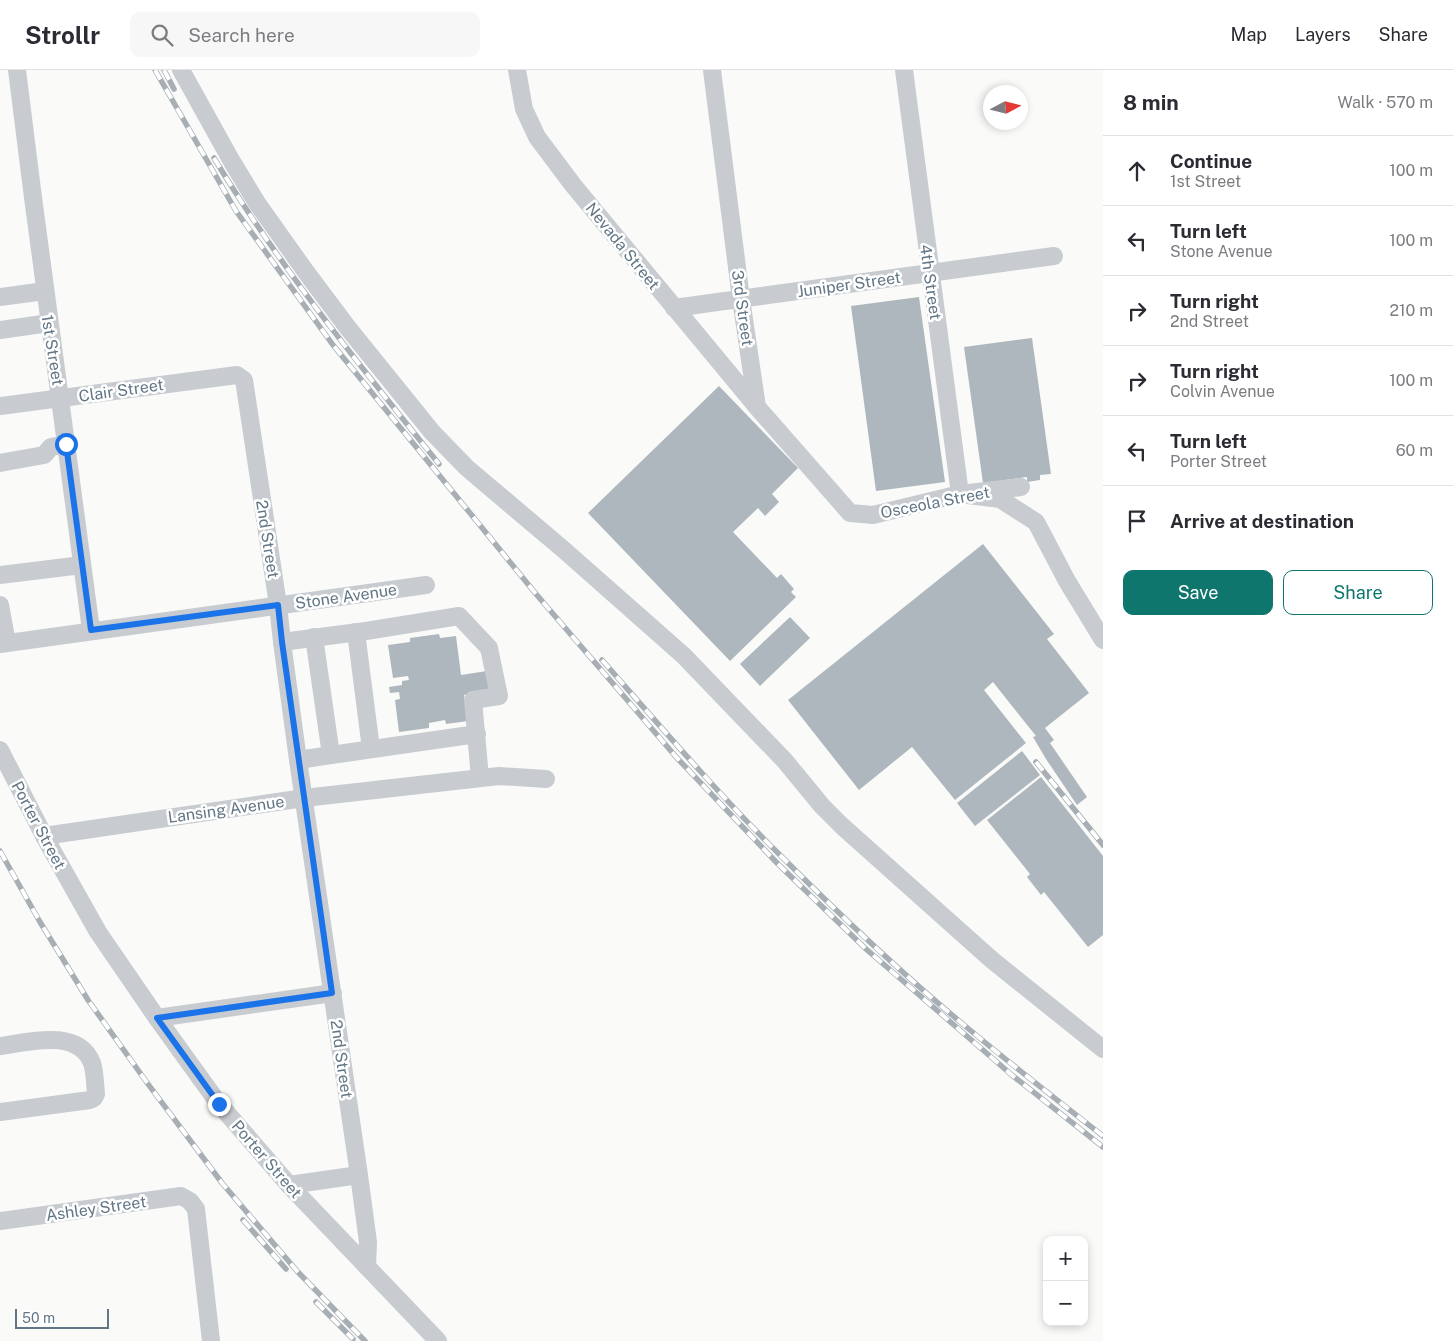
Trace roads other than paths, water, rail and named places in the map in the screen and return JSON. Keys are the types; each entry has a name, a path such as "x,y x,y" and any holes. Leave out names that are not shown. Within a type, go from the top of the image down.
{"street":[{"name":"1st Street","path":"17,70 91,630"},
{"path":"181,70 246,187 348,328 447,448 684,656 779,754 822,806 842,826 992,960 1103,1049"},
{"name":"Nevada Street","path":"517,70 524,109 537,137 573,185 757,407"},
{"name":"3rd Street","path":"712,70 741,300 757,407"},
{"name":"4th Street","path":"904,70 960,494"},
{"name":"Juniper Street","path":"674,308 1054,256"},
{"path":"0,297 45,291"},
{"path":"0,330 49,323"},
{"name":"Clair Street","path":"0,406 237,374 242,377"},
{"name":"2nd Street","path":"242,377 244,380 278,605 298,760 359,1175 368,1242 367,1267"},
{"name":"Osceola Street","path":"757,407 850,513 873,515 960,494 1021,487"},
{"path":"0,463 44,456 51,447 66,444"},
{"path":"960,494 1000,499 1036,522 1067,581 1103,640"},
{"path":"0,575 82,564"},
{"name":"Stone Avenue","path":"4,643 426,585"},
{"path":"0,606 4,643"},
{"path":"282,642 459,616 489,648 499,696 473,700 480,778"},
{"path":"356,632 371,749"},
{"path":"314,637 331,756"},
{"path":"298,760 477,734"},
{"name":"Porter Street","path":"0,750 44,836 98,932 219,1104 289,1185 438,1341"},
{"name":"Lansing Avenue","path":"44,836 304,798 480,778 499,776 546,779"},
{"path":"157,1018 332,993"},
{"path":"0,1046 49,1040 80,1046 92,1064 96,1094 90,1100 0,1112"},
{"path":"289,1185 359,1175"},
{"name":"Ashley Street","path":"0,1221 182,1196 190,1201 196,1209 211,1341"}],"railway":[{"path":"155,70 236,211 333,345 536,594 677,758 778,864 866,949 1013,1076 1103,1147"},
{"path":"164,70 174,89"},
{"path":"214,158 265,238 321,315 439,464"},
{"path":"602,660 736,810 849,923 894,965 998,1053 1103,1136"},
{"path":"1036,762 1103,845"},
{"path":"0,851 40,922 88,1000 148,1084 222,1183 297,1271 365,1341"},
{"path":"243,1220 286,1269"},
{"path":"316,1302 353,1339"}]}
